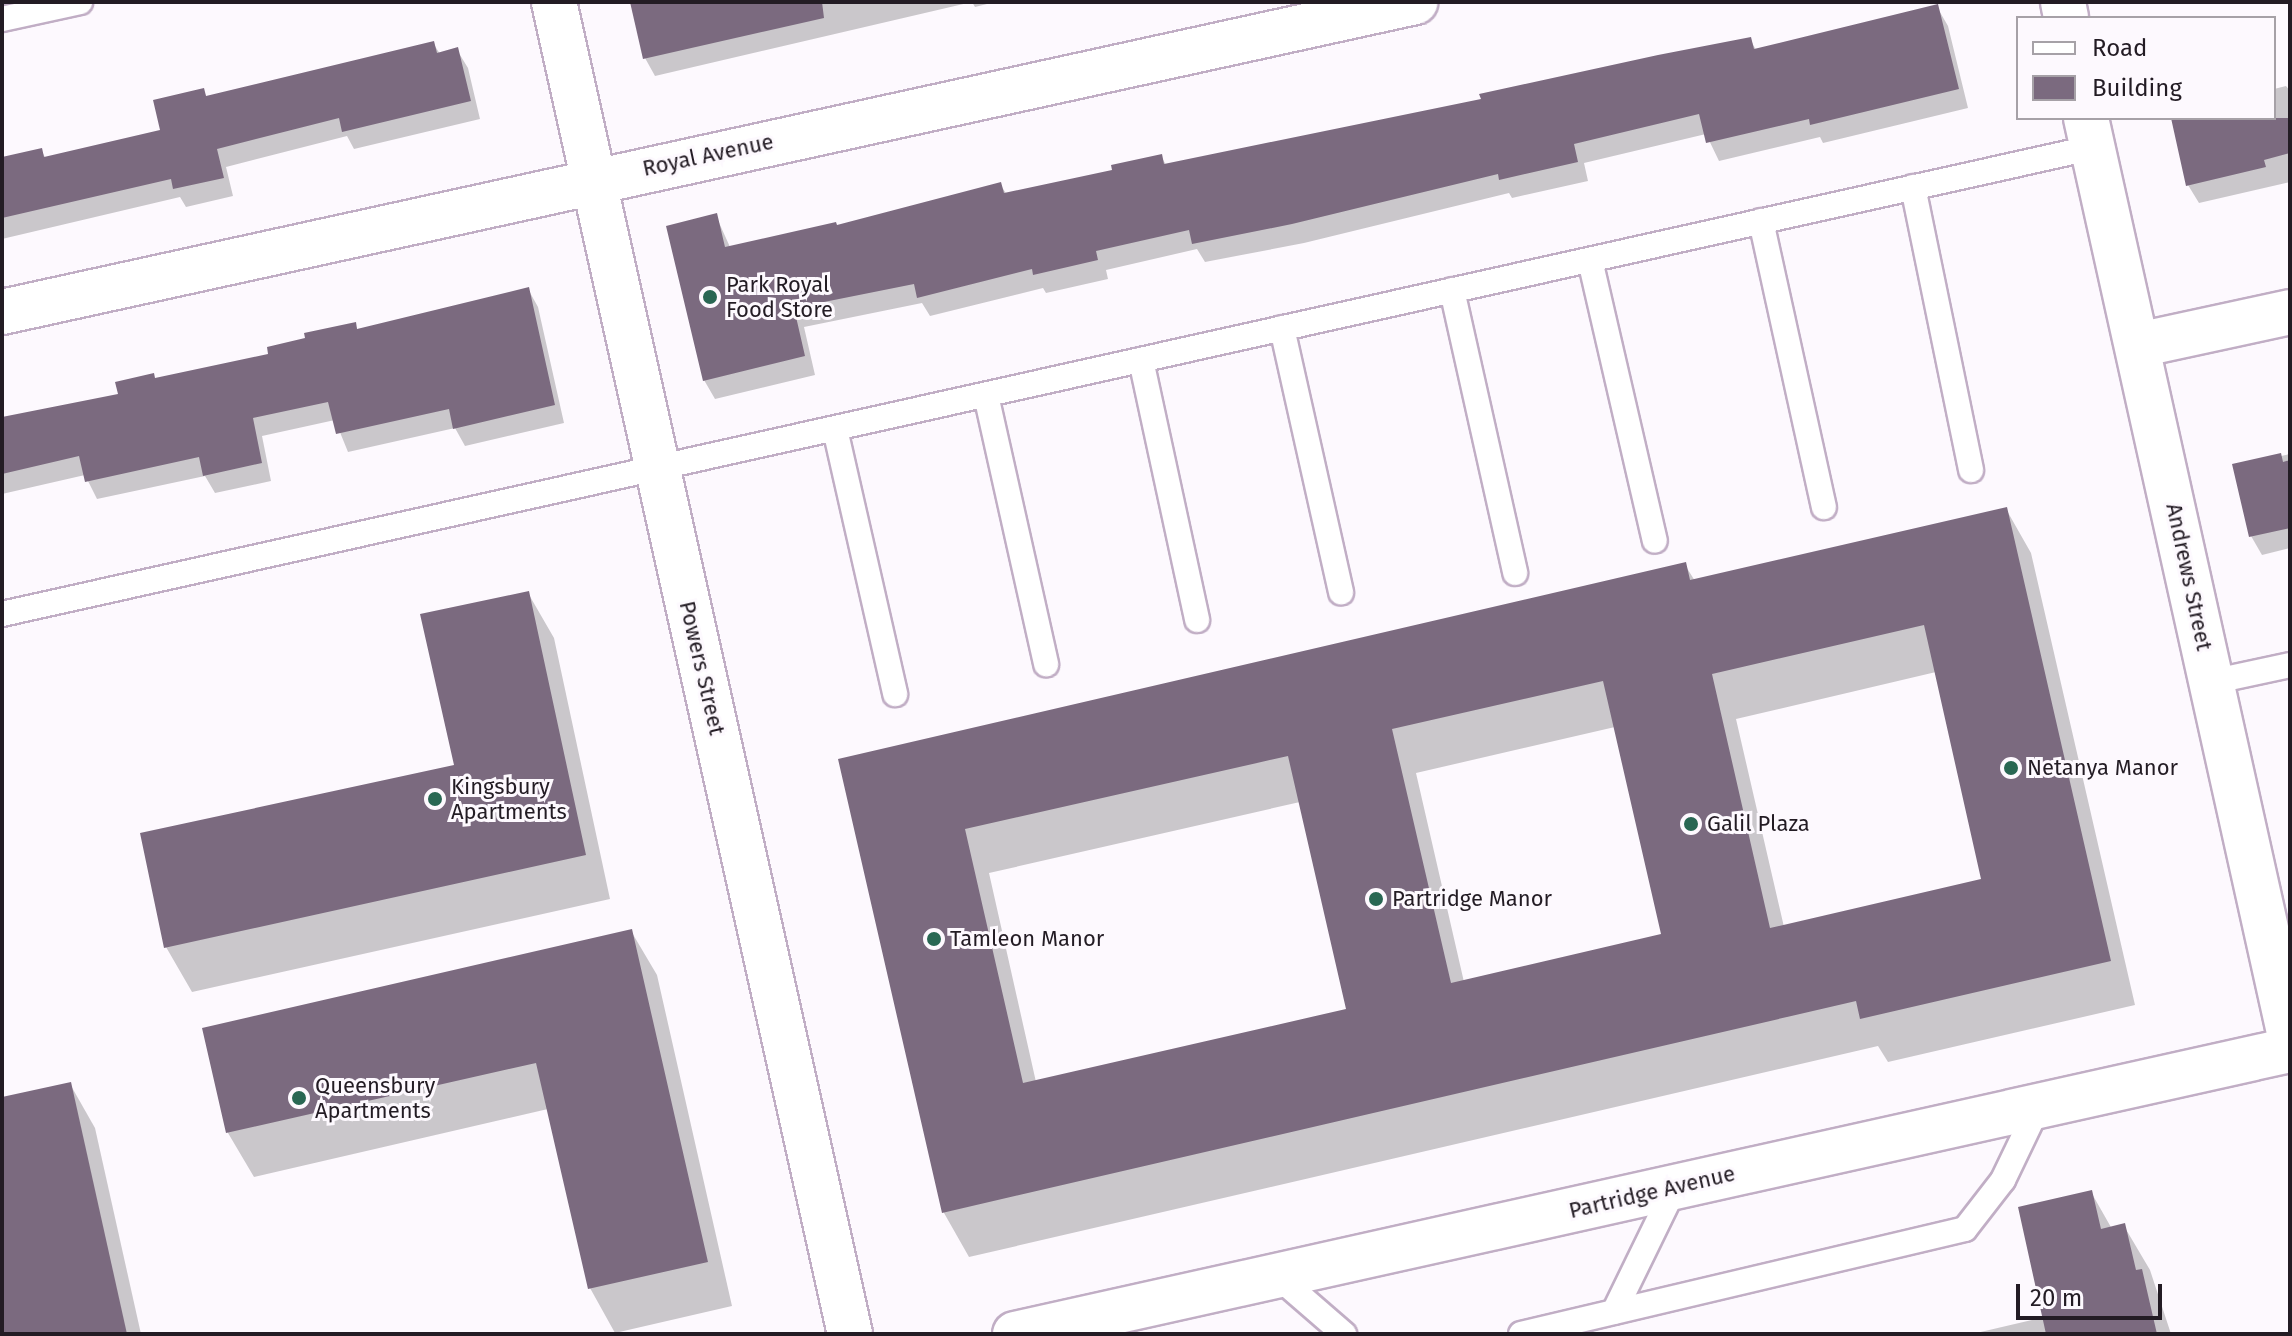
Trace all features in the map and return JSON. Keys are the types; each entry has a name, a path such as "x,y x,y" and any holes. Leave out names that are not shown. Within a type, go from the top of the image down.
{"street":[{"name":"Powers Street","path":"554,2 850,1334"},
{"name":"Royal Avenue","path":"2,312 594,179 1415,2"},
{"name":"Andrews Street","path":"2088,133 2138,345 2290,1037"},
{"path":"2138,345 2290,312"},
{"name":"Partridge Avenue","path":"1015,1334 2290,1050"}],"lane":[{"path":"2,19 80,2"},
{"path":"2,614 1913,187 2088,133"},
{"path":"1913,187 1971,470"},
{"path":"1761,221 1824,507"},
{"path":"1590,260 1655,541"},
{"path":"1452,290 1515,573"},
{"path":"1282,328 1341,592"},
{"path":"1141,360 1197,620"},
{"path":"986,395 1046,664"},
{"path":"835,429 895,694"},
{"path":"2211,682 2290,665"},
{"path":"1521,1334 1965,1229 2003,1180 2038,1107"},
{"path":"1614,1312 1675,1187"},
{"path":"1277,1276 1344,1334"}],"building":[{"path":"630,2 822,2 824,18 643,59"},
{"path":"1938,4 1959,89 1810,125 1809,119 1706,143 1699,114 1574,144 1578,162 1499,180 1498,174 1292,224 1192,244 1189,230 1096,251 1098,260 1033,275 1032,269 917,298 914,284 794,308 805,356 703,381 666,226 717,213 725,247 836,222 837,225 1001,182 1004,193 1112,170 1111,165 1162,154 1164,164 1481,99 1479,94 1658,55 1751,37 1754,49"},
{"path":"434,41 437,53 458,47 471,101 342,132 339,118 217,149 224,178 173,189 171,179 2,218 2,157 42,148 44,157 160,130 153,100 204,88 206,96"},
{"path":"2290,118 2290,153 2264,160 2266,167 2186,186 2171,120"},
{"path":"529,287 555,405 453,429 449,409 336,434 328,402 253,418 262,463 203,476 199,457 85,482 79,456 2,474 2,417 118,394 115,382 154,373 155,378 268,354 267,347 305,338 304,333 356,322 357,329"},
{"path":"2281,453 2283,462 2290,460 2290,528 2249,537 2232,464"},
{"path":"2007,507 2111,961 1860,1019 1856,1001 942,1213 838,759 1686,562 1690,580","holes":["1924,625 1981,879 1770,928 1712,674","1603,681 1661,934 1451,983 1392,729","1288,756 1346,1009 1023,1083 965,829"]},
{"name":"Kingsbury Apartments","path":"529,591 586,855 164,948 140,833 454,765 420,614"},
{"name":"Queensbury Apartments","path":"632,929 708,1262 588,1289 536,1063 226,1133 202,1028"},
{"path":"71,1082 127,1334 2,1334 2,1097"},
{"path":"2092,1190 2101,1229 2125,1223 2136,1270 2142,1269 2157,1334 2046,1334 2018,1207"}],"place":[{"name":"Park Royal Food Store","path":"710,297"},
{"name":"Netanya Manor","path":"2011,768"},
{"name":"Kingsbury Apartments","path":"435,799"},
{"name":"Galil Plaza","path":"1691,824"},
{"name":"Partridge Manor","path":"1376,899"},
{"name":"Tamleon Manor","path":"934,939"},
{"name":"Queensbury Apartments","path":"299,1098"}]}
